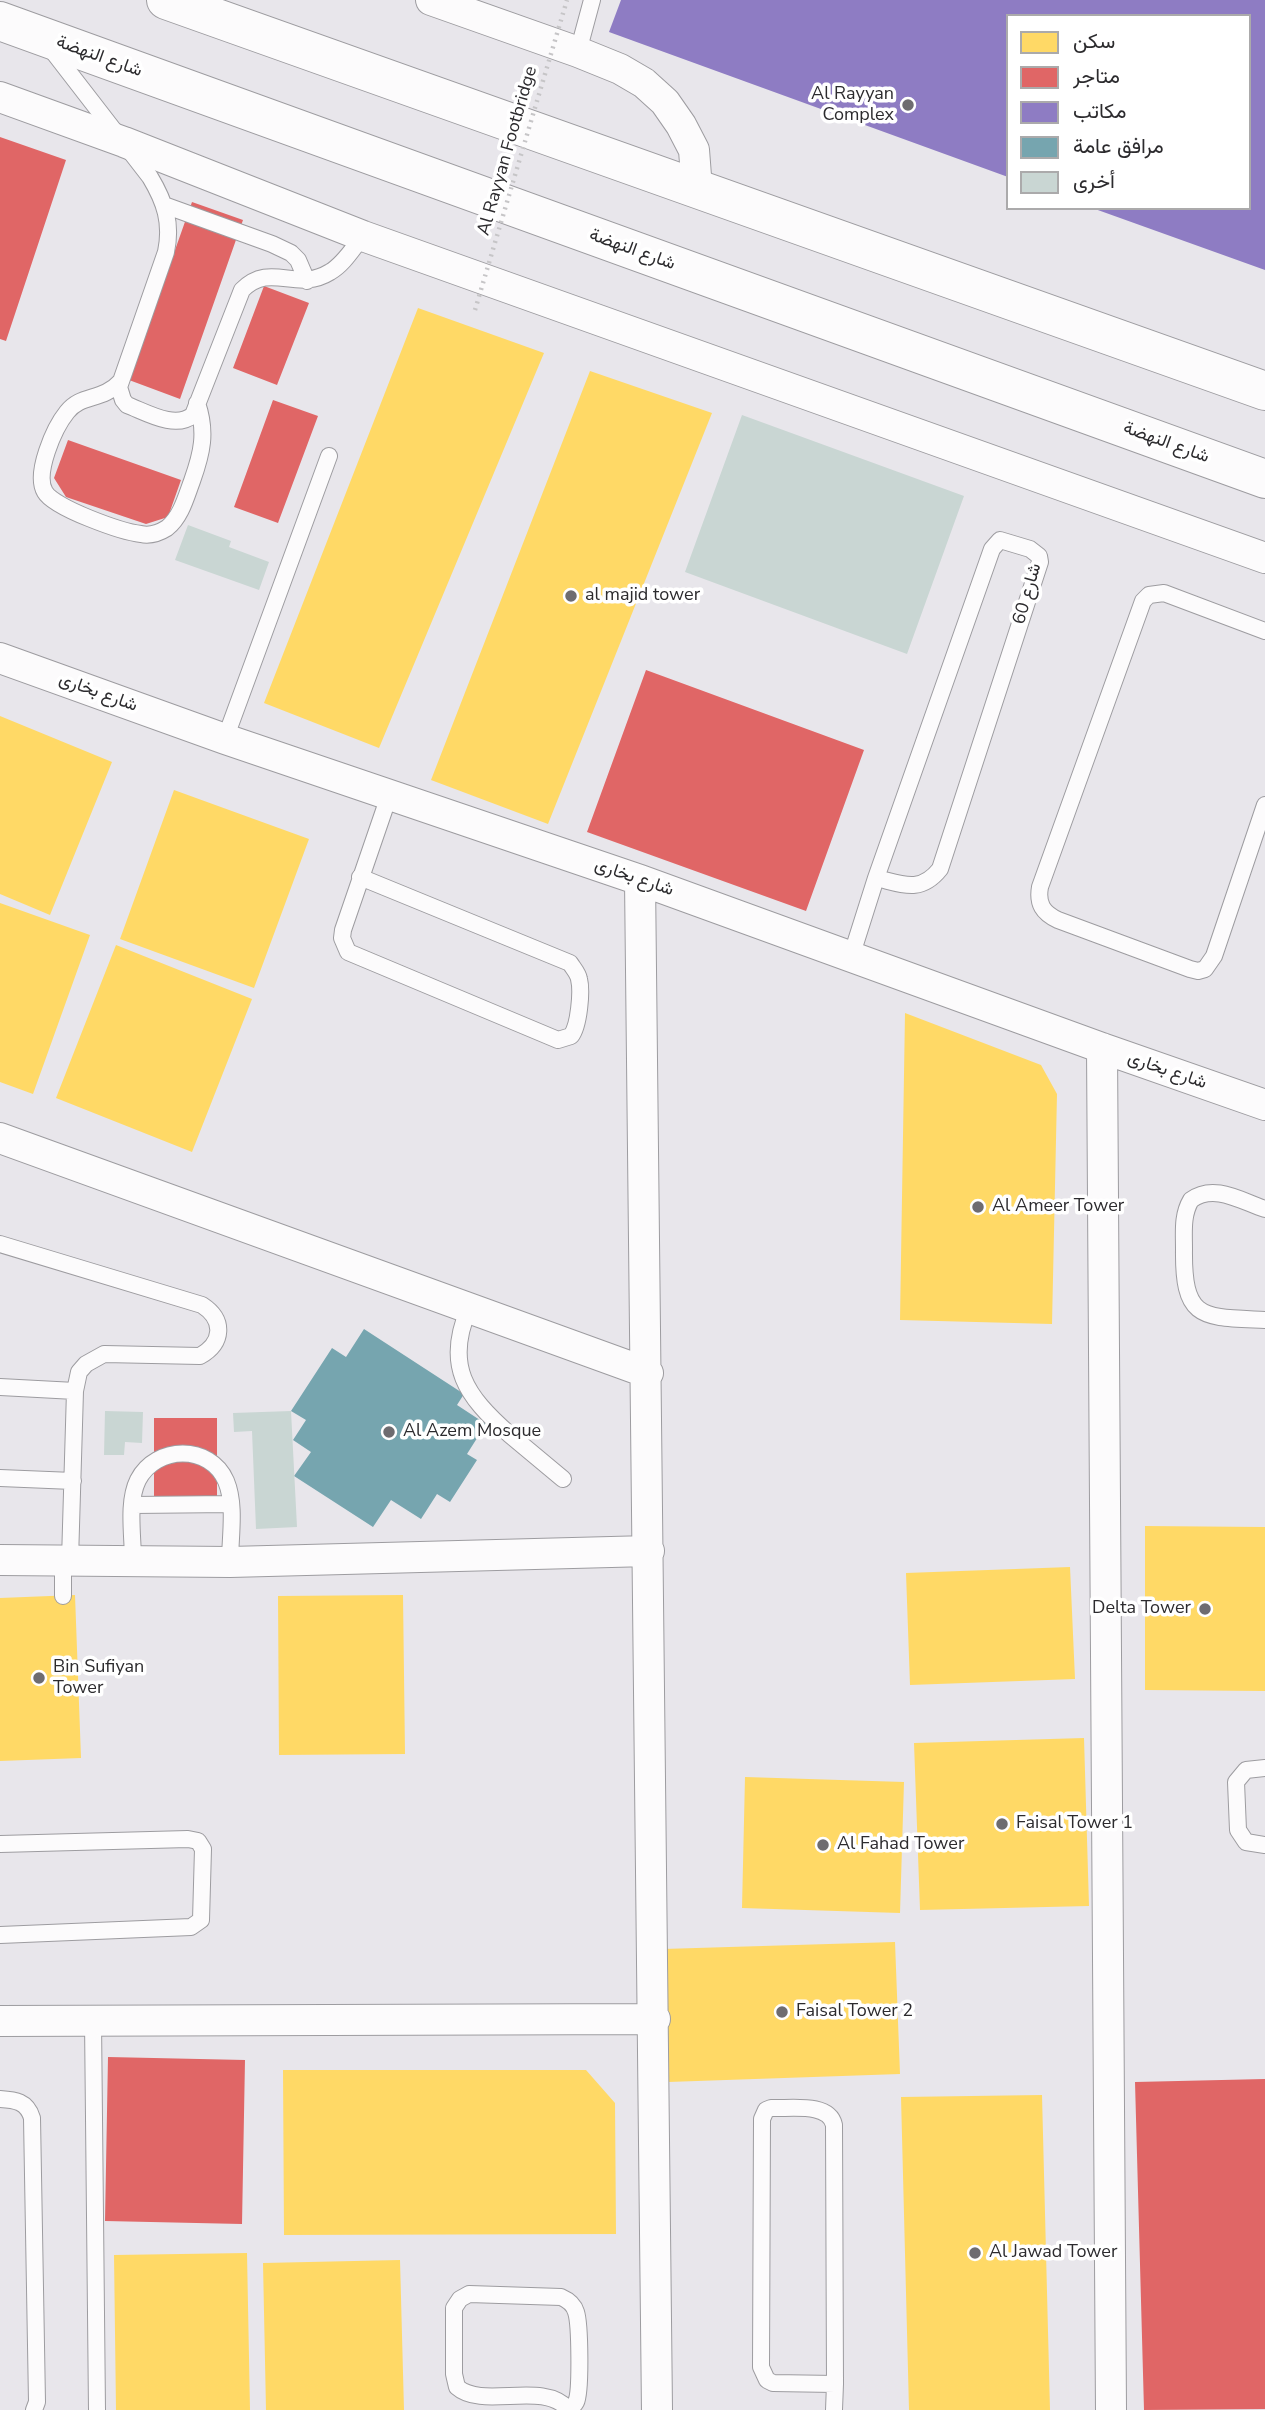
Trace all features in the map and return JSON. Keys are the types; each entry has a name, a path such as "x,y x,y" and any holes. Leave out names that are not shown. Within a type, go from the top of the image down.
{"main road":[{"path":"166,0 1265,391"},
{"name":"شارع النهضة","path":"0,21 1265,479"}],"street":[{"path":"431,0 466,6 620,69 644,83 665,102 694,150 697,189"},
{"path":"0,97 124,142 363,236 1265,558"},
{"name":"شارع بخارى","path":"0,658 389,796 640,880 1265,1105"},
{"path":"640,880 648,1373 657,2410"},
{"path":"1101,1048 1111,2410"},
{"path":"0,1138 648,1373"},
{"path":"0,1560 230,1562 649,1551"},
{"path":"0,2021 654,2019"}],"lane":[{"path":"578,52 592,0"},
{"path":"40,36 150,177 164,205 169,228 166,252 121,381 120,394 127,405 174,422 187,420 192,415 242,290 249,283 266,276 307,281 331,272 363,236"},
{"path":"164,205 291,253 298,260 307,281"},
{"path":"121,381 110,392 80,401 68,411 58,425 42,467 40,480 54,503 67,510 140,534 154,534 166,528 176,519 182,508 202,453 204,433 197,403"},
{"path":"225,739 329,456"},
{"name":"شارع 60","path":"851,957 876,878 992,549 1000,540 1030,549 1039,556 1039,567 940,869 927,882 919,885 910,886 876,878"},
{"path":"1265,631 1164,593 1149,595 1143,601 1040,887 1038,897 1041,908 1048,916 1134,949 1190,969 1205,969 1214,956 1265,805"},
{"path":"360,877 570,963 579,978 577,1024 571,1036 558,1040 348,952 342,938 360,877 389,796"},
{"path":"1265,1209 1216,1192 1207,1192 1191,1200 1184,1218 1183,1274 1185,1289 1192,1303 1204,1313 1218,1318 1265,1320"},
{"path":"0,1244 202,1306 211,1311 219,1331 210,1351 200,1356 104,1354 86,1364 79,1372 75,1391 73,1481 63,1595"},
{"path":"469,1308 457,1343 458,1363 472,1398 498,1424 563,1479"},
{"path":"0,1387 75,1391"},
{"path":"132,1560 133,1505 138,1480 145,1470 164,1456 186,1453 197,1455 216,1467 225,1478 230,1504 230,1562"},
{"path":"0,1478 73,1481"},
{"path":"133,1505 230,1504"},
{"path":"1265,1768 1246,1770 1238,1777 1236,1787 1238,1830 1247,1842 1265,1845"},
{"path":"0,1844 188,1839 198,1841 203,1849 201,1920 191,1927 0,1936"},
{"path":"93,2021 97,2410"},
{"path":"0,2099 16,2100 26,2106 32,2118 37,2402 34,2410"},
{"path":"834,2410 835,2384 833,2119 823,2110 771,2108 766,2110 762,2119 761,2367 767,2380 773,2384 835,2384"},
{"path":"469,2294 554,2297 567,2300 573,2305 577,2319 579,2388 576,2402 568,2410 563,2403 550,2398 468,2395 457,2387 454,2374 454,2313 460,2299 469,2294"}],"path":[{"name":"Al Rayyan Footbridge","path":"475,310 567,0"}],"building: سكن":[{"path":"418,308 544,353 379,748 264,703"},
{"name":"al majid tower","path":"590,371 712,413 548,824 431,780"},
{"path":"0,716 112,762 50,915 0,894"},
{"path":"174,790 309,839 254,988 120,939"},
{"path":"0,903 90,935 33,1094 0,1082"},
{"path":"116,945 252,999 192,1152 56,1098"},
{"name":"Al Ameer Tower","path":"905,1013 1041,1065 1057,1094 1052,1324 900,1320"},
{"name":"Delta Tower","path":"1145,1526 1265,1527 1265,1691 1145,1690"},
{"path":"1070,1567 1075,1679 910,1685 906,1573"},
{"name":"Bin Sufiyan Tower","path":"75,1595 81,1758 0,1761 0,1598"},
{"path":"403,1595 405,1754 279,1755 278,1596"},
{"name":"Faisal Tower 1","path":"1084,1738 1089,1906 920,1910 914,1743"},
{"name":"Al Fahad Tower","path":"745,1777 904,1782 900,1913 742,1908"},
{"name":"Faisal Tower 2","path":"895,1942 900,2074 668,2082 663,1949"},
{"path":"283,2070 586,2070 615,2103 616,2234 284,2235"},
{"name":"Al Jawad Tower","path":"1042,2095 1050,2410 909,2410 901,2097"},
{"path":"247,2253 250,2410 116,2410 114,2255"},
{"path":"400,2260 404,2410 266,2410 263,2263"}],"building: متاجر":[{"path":"0,137 66,160 6,341 0,339"},
{"path":"192,202 243,220 180,399 129,380"},
{"path":"264,286 309,303 277,385 233,368"},
{"path":"273,400 318,416 278,523 234,507"},
{"path":"68,440 181,480 168,517 146,524 66,497 54,478"},
{"path":"646,670 864,750 806,911 587,832"},
{"path":"154,1418 217,1418 217,1499 154,1498"},
{"path":"108,2057 245,2060 242,2224 105,2221"},
{"path":"1265,2079 1265,2409 1144,2410 1135,2082"}],"building: مكاتب":[{"name":"Al Rayyan Complex","path":"621,0 1265,0 1265,270 1098,210 1251,210 1251,14 1006,14 1006,176 609,32"}],"building: مرافق عامة":[{"name":"Al Azem Mosque","path":"364,1329 464,1394 457,1405 486,1424 467,1454 477,1460 450,1502 437,1494 421,1519 391,1500 373,1527 294,1476 311,1452 293,1440 306,1420 291,1411 332,1348 346,1357"}],"building: أخرى":[{"path":"742,415 964,496 907,654 685,572"},
{"path":"188,525 231,541 229,547 269,562 259,590 175,560"},
{"path":"105,1411 143,1412 142,1443 125,1442 124,1455 104,1455"},
{"path":"291,1411 297,1527 256,1529 252,1431 234,1432 233,1413"}],"place":[{"name":"Al Rayyan Complex","path":"908,105"},
{"name":"al majid tower","path":"571,596"},
{"name":"Al Ameer Tower","path":"978,1207"},
{"name":"Al Azem Mosque","path":"389,1432"},
{"name":"Delta Tower","path":"1205,1609"},
{"name":"Bin Sufiyan Tower","path":"39,1678"},
{"name":"Faisal Tower 1","path":"1002,1824"},
{"name":"Al Fahad Tower","path":"823,1845"},
{"name":"Faisal Tower 2","path":"782,2012"},
{"name":"Al Jawad Tower","path":"975,2253"}]}
